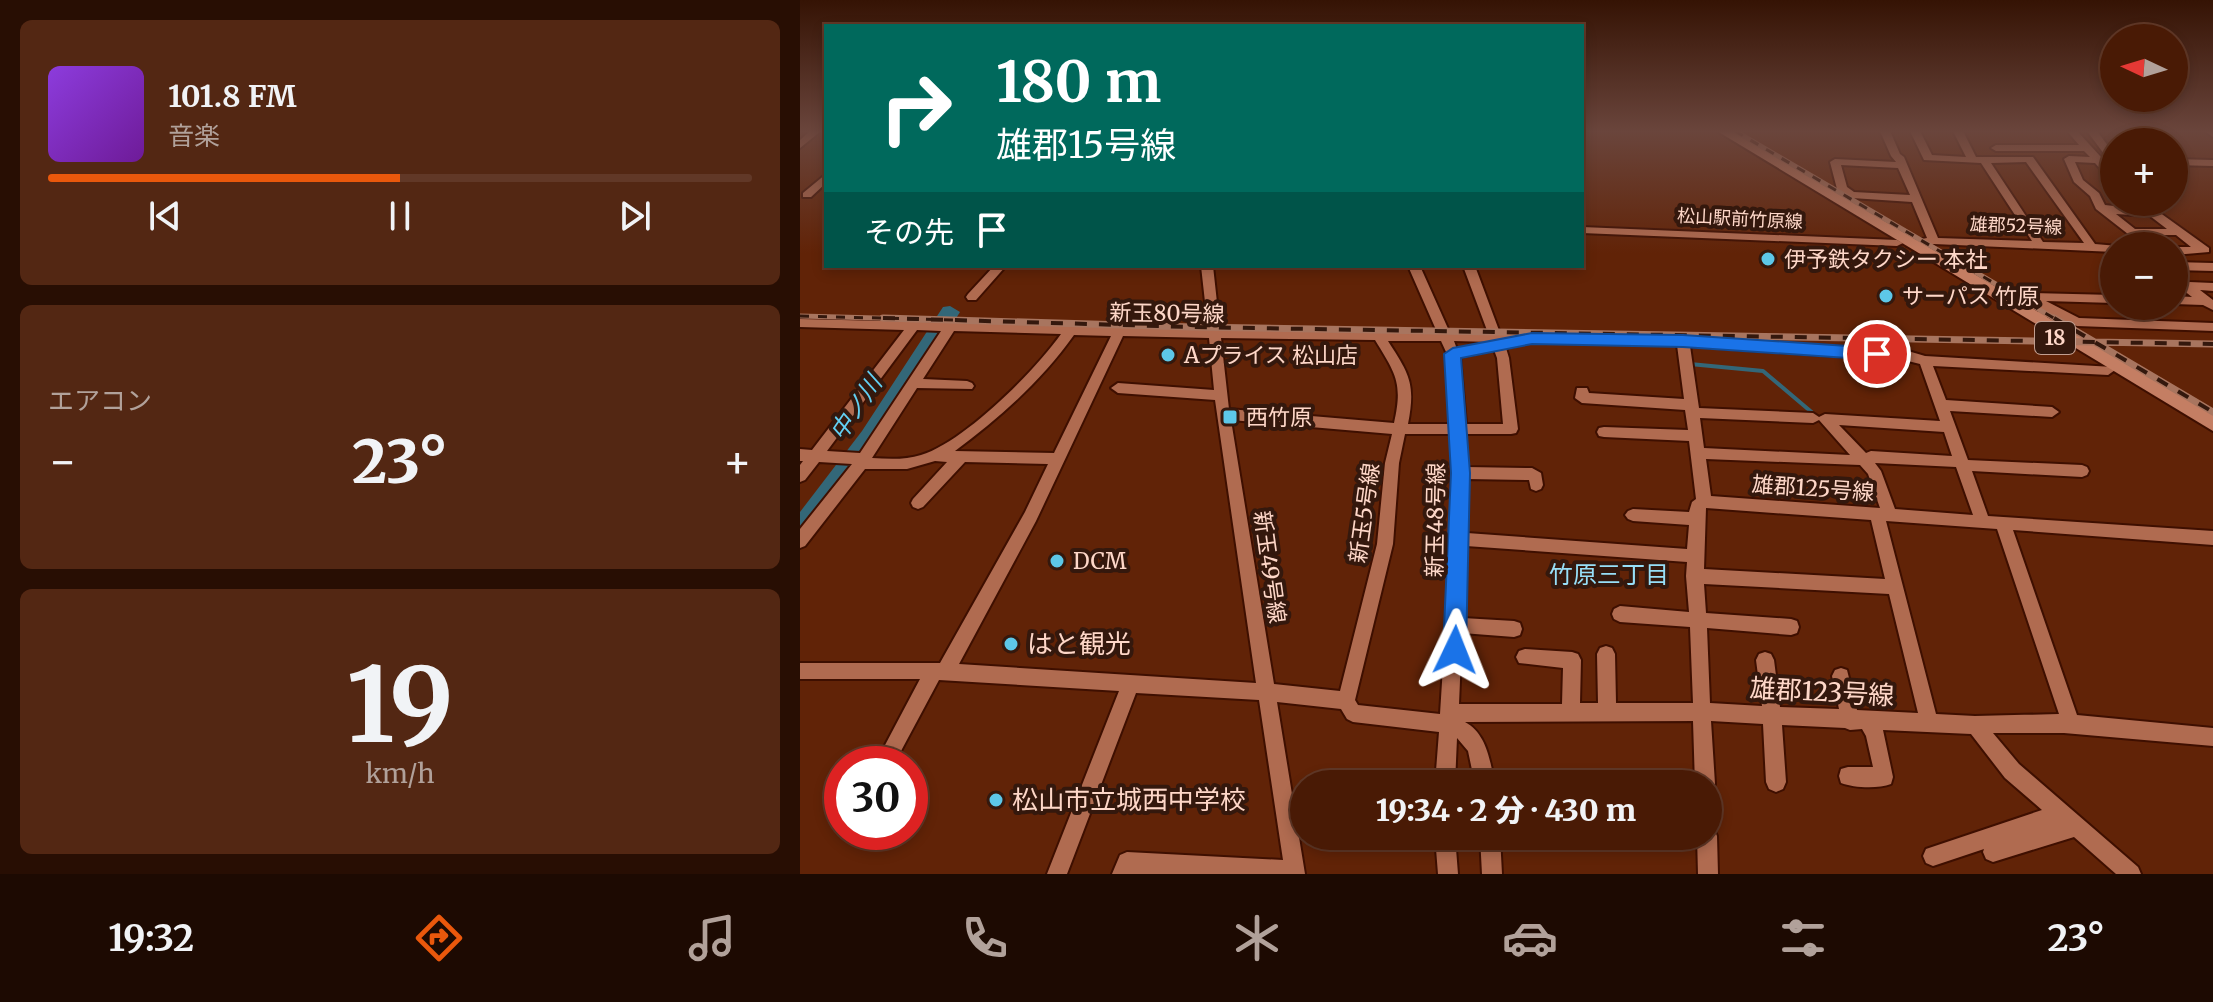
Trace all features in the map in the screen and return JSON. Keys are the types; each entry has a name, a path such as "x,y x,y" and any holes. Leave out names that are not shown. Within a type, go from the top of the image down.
{"main road":[{"name":"18","path":"1791,172 2113,369 2213,434"},
{"name":"18","path":"2113,369 2213,424"}],"street":[{"path":"1838,172 1842,189 1852,195 1917,199"},
{"path":"1906,172 1934,241"},
{"path":"1987,172 2040,245"},
{"path":"2038,172 2092,247"},
{"path":"2075,172 2079,182 2095,195 2100,207"},
{"path":"2112,216 2132,232"},
{"path":"2155,216 2177,232"},
{"name":"松山駅前竹原線","path":"1584,227 1903,241"},
{"path":"2188,238 2208,249"},
{"name":"雄郡52号線","path":"1903,241 2100,247"},
{"path":"2188,250 2208,249"},
{"path":"2188,266 2213,267"},
{"path":"972,297 998,268"},
{"name":"新玉49号線","path":"1207,268 1223,414 1294,873"},
{"name":"新玉48号線","path":"1415,268 1453,354 1459,430 1456,625 1446,770"},
{"path":"1223,414 1400,429 1511,429 1498,342 1470,268"},
{"path":"2188,283 2213,287"},
{"path":"2188,287 2210,303"},
{"path":"2100,299 2031,297 2077,322 2213,327"},
{"path":"2188,301 2210,303"},
{"path":"2032,320 2050,310"},
{"name":"新玉80号線","path":"800,323 1215,334 1445,336 1498,342"},
{"path":"800,476 807,456 914,326"},
{"path":"800,541 914,383 944,326"},
{"path":"936,456 981,422 1045,365 1071,330"},
{"path":"895,746 1031,516 1119,331"},
{"name":"新玉5号線","path":"1346,701 1385,544 1392,463 1406,400 1405,384 1378,335"},
{"path":"1453,354 1498,342 1532,338 1683,341 1908,356 1925,361 2113,369"},
{"path":"1683,341 1704,502 1697,506 1694,576 1704,770"},
{"path":"1925,361 1983,522"},
{"path":"914,383 967,386"},
{"path":"1118,388 1221,396"},
{"path":"1582,391 1582,398 1813,418"},
{"path":"1941,405 2052,412"},
{"path":"1929,723 1896,587 1879,480 1825,419 1949,427"},
{"path":"1604,432 1696,436"},
{"path":"1699,453 1860,460 1871,457 2082,471"},
{"path":"807,456 900,465 936,456 1057,459"},
{"path":"918,503 961,457"},
{"path":"1460,473 1532,474 1536,477 1536,485"},
{"name":"雄郡125号線","path":"1704,502 2213,538"},
{"path":"1633,515 1696,519"},
{"path":"2003,524 2071,724"},
{"path":"1459,539 1695,556"},
{"path":"1694,576 1896,587"},
{"path":"1620,614 1791,627"},
{"path":"1456,625 1514,629"},
{"path":"1606,654 1607,714"},
{"path":"1525,657 1572,660 1571,714"},
{"path":"1765,660 1776,782"},
{"path":"800,671 940,672 1265,692 1346,701"},
{"path":"1841,676 1859,721 1875,733 1884,777 1848,776"},
{"path":"1057,874 1130,686"},
{"name":"雄郡123号線","path":"1346,701 1353,713 1450,719 1702,712 1975,725 2008,722 2071,724 2213,737"},
{"path":"1450,719 1477,748 1482,770"},
{"path":"1975,725 2012,771 2131,874"},
{"path":"1933,856 2059,814"},
{"path":"1993,852 2075,827"},
{"path":"1446,850 1448,874"},
{"path":"1491,850 1492,874"},
{"path":"1707,850 1708,874"},
{"path":"1122,874 1127,862 1294,873"}],"waterway":[{"name":"中ノ川","path":"800,530 870,437 950,312"},
{"path":"1690,364 1763,371 1815,415"}],"railway":[{"path":"1804,172 2057,320"},
{"path":"800,316 932,319"},
{"path":"883,318 932,319"},
{"path":"2054,318 2095,342"},
{"path":"932,319 954,320"},
{"path":"932,319 1192,327 2095,342"},
{"path":"2095,342 2213,344"},
{"path":"2095,342 2213,412"}],"place":[{"name":"伊予鉄タクシー 本社","path":"1768,259"},
{"name":"サーパス 竹原","path":"1886,296"},
{"name":"Aプライス 松山店","path":"1168,355"},
{"name":"西竹原","path":"1230,417"},
{"name":"DCM","path":"1057,561"},
{"name":"はと観光","path":"1011,644"},
{"name":"松山市立城西中学校","path":"996,800"}],"district":[{"name":"竹原三丁目","path":"1609,575"}],"route":[{"path":"1455,650 1460,473 1459,412 1453,354 1532,338 1683,341 1877,354"}]}
